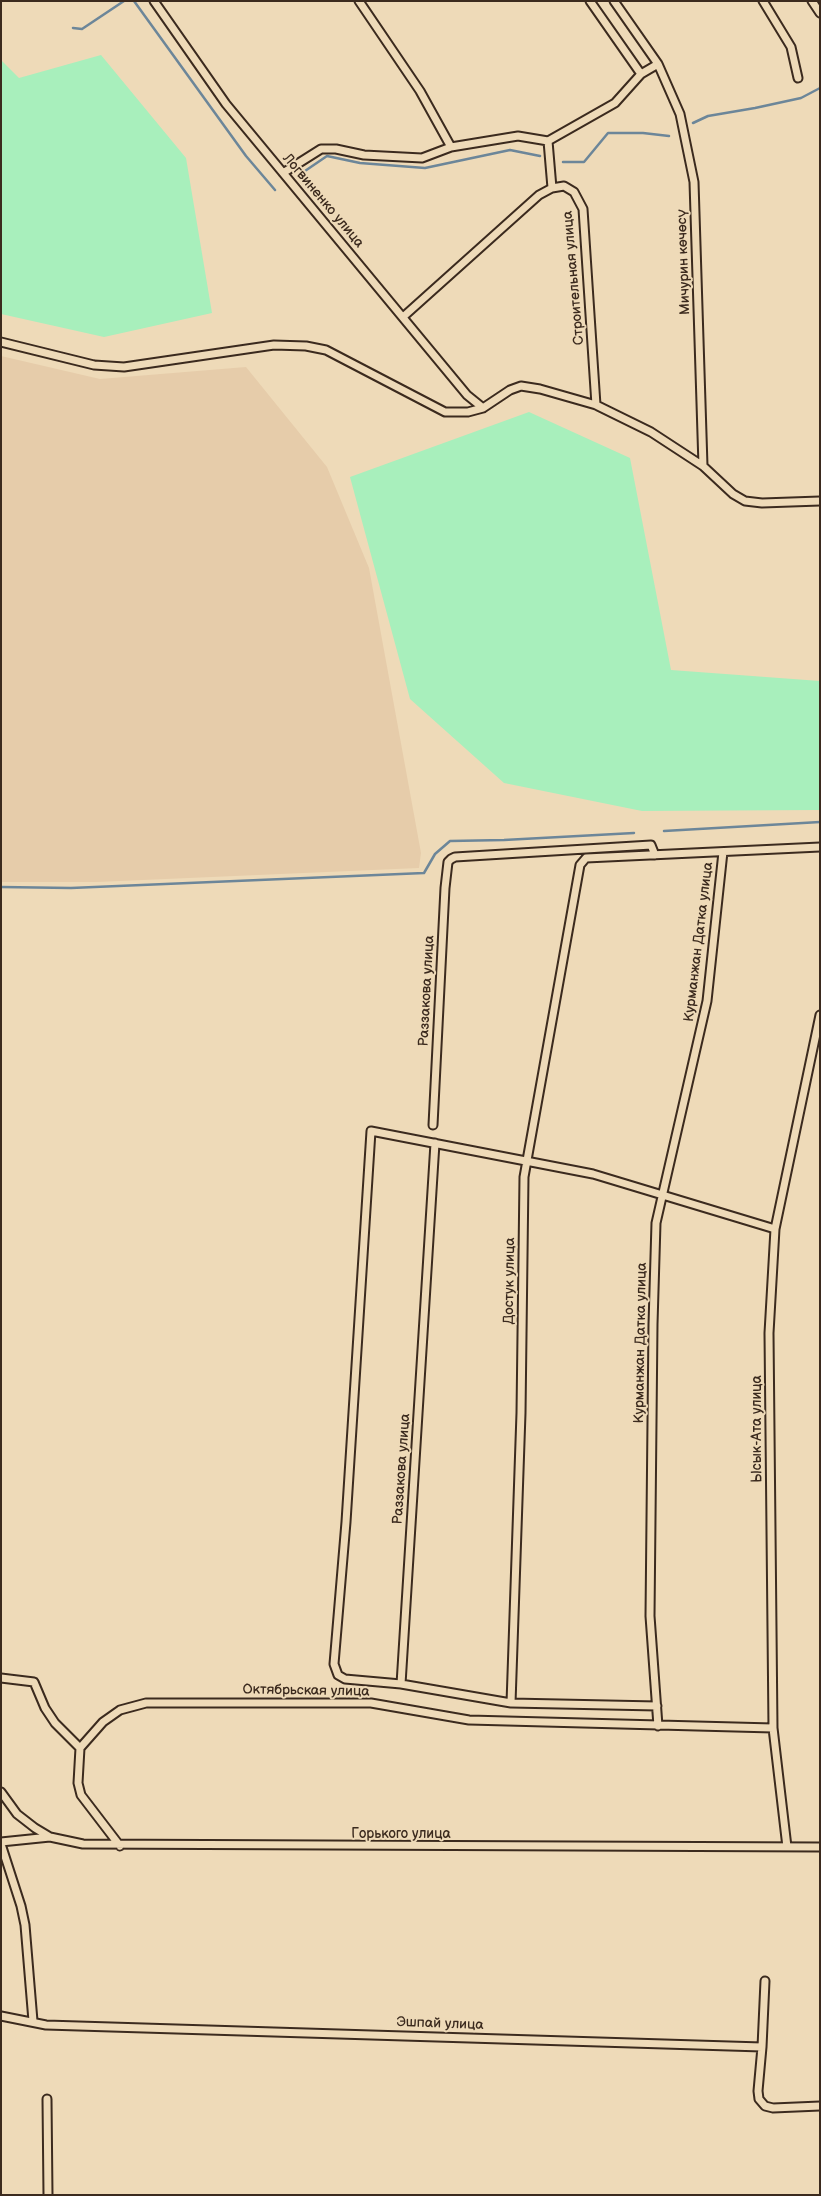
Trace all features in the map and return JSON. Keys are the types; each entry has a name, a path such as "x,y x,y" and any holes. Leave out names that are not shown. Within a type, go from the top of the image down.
{"street":[{"name":"Логвиненко улица","path":"154,1 226,104 467,395 483,408"},
{"path":"359,1 420,91 451,147"},
{"path":"590,1 641,74"},
{"name":"Мичурин көчөсү","path":"614,1 658,64 680,114 694,182 703,466"},
{"path":"763,1 791,47 798,78"},
{"path":"812,1 820,13"},
{"path":"283,173 321,150 336,149 364,155 422,158 451,147 518,136 548,141 616,103 641,74 658,64"},
{"path":"402,318 539,195 552,188 548,141"},
{"name":"Строительная улица","path":"552,188 564,186 574,192 584,209 596,405"},
{"path":"1,342 94,365 124,367 274,345 306,346 326,350 445,412 468,412 483,408 510,390 521,386 540,389 596,405 651,432 703,466 733,494 745,501 762,503 820,501"},
{"name":"Раззакова улица","path":"433,1125 445,888 448,862 451,858 651,845 655,855"},
{"path":"655,855 820,847"},
{"name":"Курманжан Датка улица","path":"658,1726 650,1616 652,1324 656,1223 707,1001 723,852"},
{"name":"Достук улица","path":"511,1703 520,1462 526,1161 580,865 586,858 655,855"},
{"name":"Ысык-Ата улица","path":"786,1847 772,1728 769,1333 775,1229 820,1015"},
{"path":"657,1706 511,1703 401,1684 345,1679 338,1674 334,1664 346,1522 371,1131 593,1174 775,1229"},
{"name":"Раззакова улица","path":"401,1684 435,1143"},
{"path":"1,1678 34,1682 45,1708 55,1723 80,1748 78,1783 81,1794 120,1846"},
{"name":"Октябрьская улица","path":"80,1748 103,1722 120,1710 146,1703 372,1703 469,1720 658,1726"},
{"path":"658,1726 772,1728"},
{"name":"Горького улица","path":"1,1792 17,1814 35,1828 50,1837 83,1844 120,1846 820,1847"},
{"path":"33,2021 25,1925 1,1843 50,1837"},
{"path":"765,1981 759,2098 765,2106 773,2108 820,2106"},
{"name":"Эшпай улица","path":"1,2016 56,2025 762,2047"},
{"path":"47,2099 48,2195"}],"shaded area":[{"path":"1,356 100,379 246,367 327,467 369,568 421,853 419,868 97,882 1,882"}],"green space":[{"path":"101,55 186,158 212,313 104,337 1,314 1,60 19,78"},
{"path":"529,412 630,458 671,670 820,681 820,810 642,811 504,783 410,699 350,477"}],"waterway":[{"path":"73,28 82,29 124,1"},
{"path":"134,1 246,156 275,190"},
{"path":"693,123 708,116 801,98 820,88"},
{"path":"563,162 584,162 608,133 643,133 669,136"},
{"path":"302,173 327,156 360,163 425,168 510,150 540,156"},
{"path":"664,831 820,822"},
{"path":"1,887 71,888 424,873 435,854 450,841 634,833"}]}
